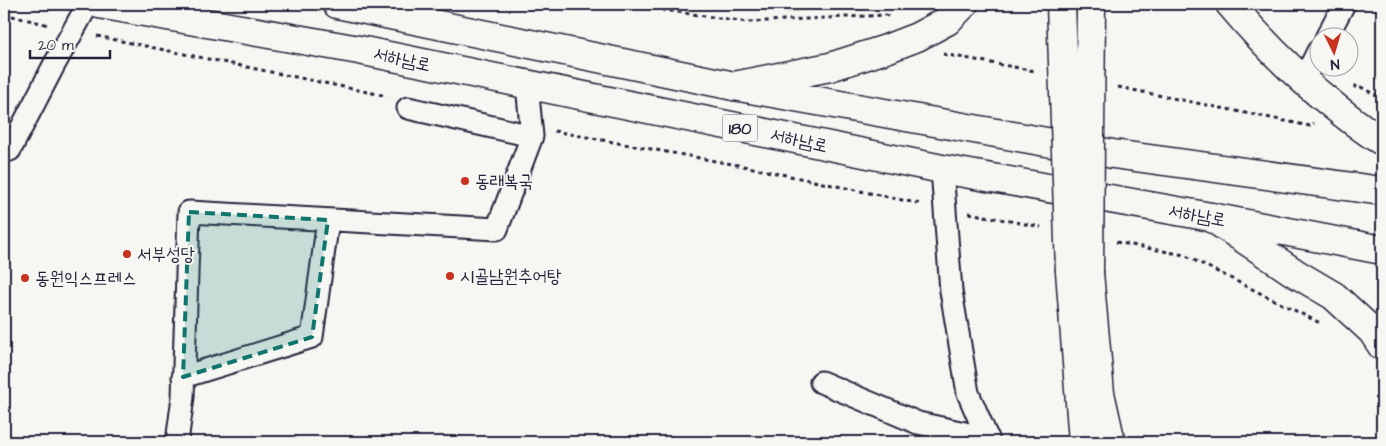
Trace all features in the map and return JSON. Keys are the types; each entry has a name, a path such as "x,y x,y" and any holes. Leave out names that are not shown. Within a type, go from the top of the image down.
{"main road":[{"name":"서하남로","path":"99,4 359,50 942,169 1382,250"},
{"name":"180","path":"337,4 734,86 1113,154 1382,191"},
{"path":"734,86 830,67 917,37 946,21 964,4"},
{"path":"1061,4 1079,272 1083,442"},
{"path":"1092,4 1079,272 1100,393 1111,442"},
{"path":"1230,4 1261,41 1303,81 1366,132 1382,141"},
{"path":"1211,217 1334,296 1372,331 1382,346"}],"street":[{"path":"4,152 10,150 88,4"},
{"path":"1331,28 1344,4"},
{"path":"1303,81 1308,71"},
{"path":"177,442 183,397 188,212 497,229 532,131 527,85"},
{"path":"408,108 532,131"},
{"path":"942,169 951,292 968,393 989,440"},
{"path":"183,377 312,337 328,220"},
{"path":"821,382 918,422 989,440"}],"path":[{"path":"622,4 747,22 886,15 942,54 1037,72"},
{"path":"4,14 73,31 388,97"},
{"path":"1113,86 1310,126 1335,106"},
{"path":"532,131 748,167 1050,229"},
{"path":"1108,240 1184,254 1324,326"}],"highlighted area":[{"path":"189,212 328,220 312,337 183,377"}],"shaded area":[{"path":"704,4 842,4 792,13"}],"place":[{"name":"동래복국","path":"465,181"},
{"name":"서부성당","path":"127,254"},
{"name":"시골남원추어탕","path":"450,276"},
{"name":"동원익스프레스","path":"25,278"}]}
